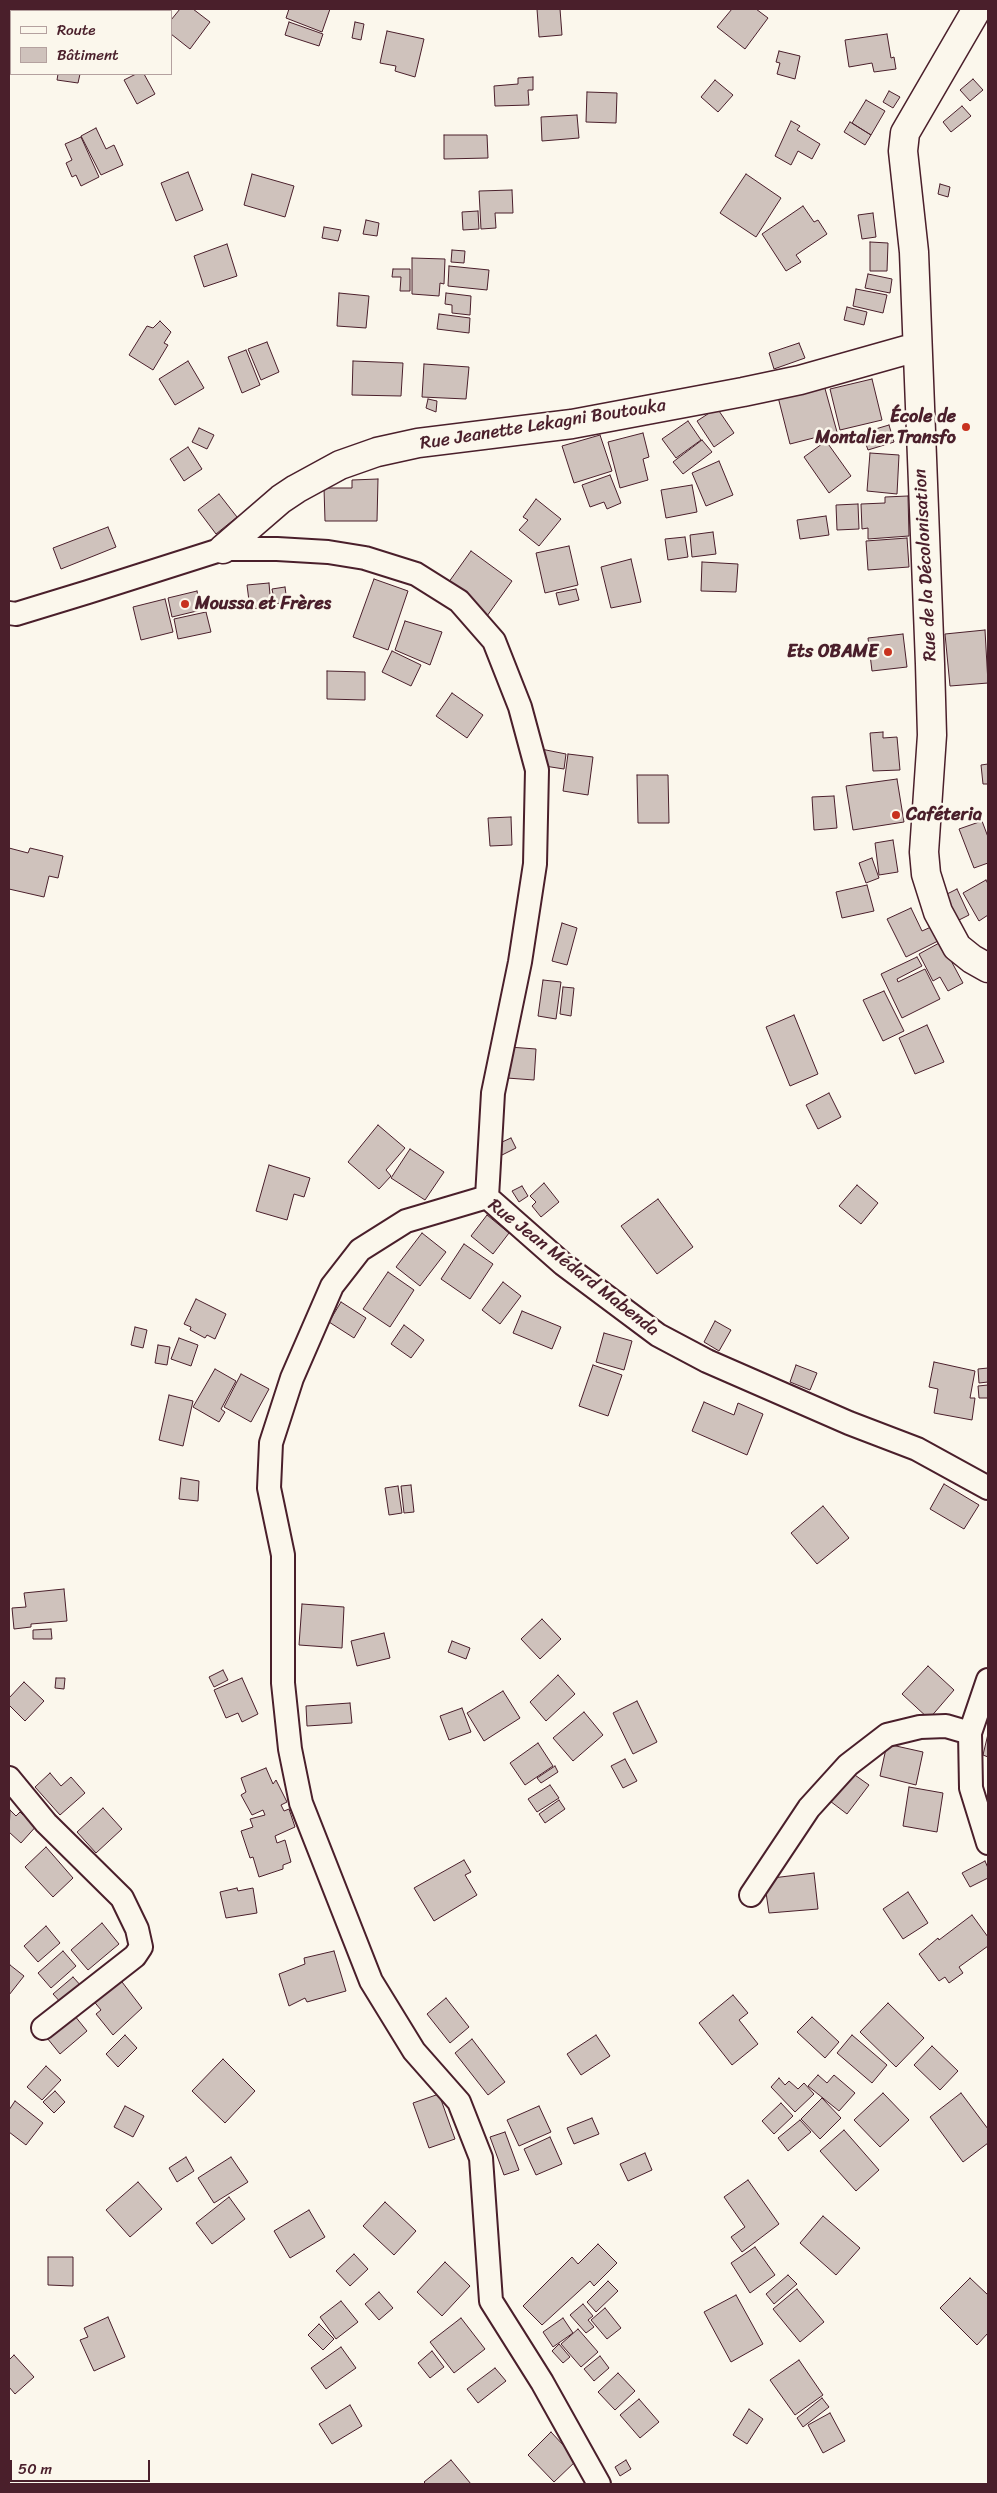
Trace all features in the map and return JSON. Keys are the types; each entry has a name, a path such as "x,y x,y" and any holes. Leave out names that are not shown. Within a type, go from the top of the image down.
{"street":[{"name":"Rue de la Décolonisation","path":"977,9 905,133 903,151 914,252 932,735 924,852 926,874 938,912 957,947 972,960 988,968"},
{"name":"Rue Jeanette Lekagni Boutouka","path":"224,549 281,499 296,489 340,465 377,452 418,443 572,424 743,392 800,380 917,347"},
{"path":"9,613 16,614 224,549 328,552 365,558 416,574 460,601 494,641 520,707 537,770 535,864 520,962 493,1092 487,1197"},
{"name":"Rue Jean Médard Mabenda","path":"589,2480 542,2382 491,2301 480,2158 459,2102 414,2051 371,1981 301,1803 290,1749 283,1683 283,1555 269,1488 271,1443 292,1378 332,1286 360,1250 406,1221 487,1197 563,1264 658,1335 707,1361 849,1423 917,1449 988,1488"},
{"path":"988,1680 970,1732 971,1788 988,1843"},
{"path":"751,1895 809,1808 848,1765 887,1735 920,1728 946,1726 970,1732"},
{"path":"9,1778 46,1823 122,1898 137,1929 141,1947 135,1956 43,2028"}],"building":[{"path":"180,9 193,9 210,22 190,49 172,35 172,19"},
{"path":"289,9 330,9 322,32 286,18"},
{"path":"537,9 560,9 562,35 539,37"},
{"path":"732,9 756,9 768,18 745,49 717,27"},
{"path":"289,22 323,34 319,46 285,35"},
{"path":"355,22 364,24 361,40 352,38"},
{"path":"387,31 424,39 415,77 395,71 396,66 380,63"},
{"path":"887,34 891,58 894,57 896,69 874,72 872,63 849,67 845,40"},
{"path":"779,51 800,56 795,79 777,74 780,63 776,62"},
{"path":"58,75 80,75 78,83 57,80"},
{"path":"134,75 145,75 155,94 137,104 124,80"},
{"path":"533,77 533,90 528,90 529,105 495,106 494,86 518,84 518,78"},
{"path":"973,79 983,90 970,101 960,90"},
{"path":"715,80 733,95 718,112 701,97"},
{"path":"889,91 900,97 893,108 883,102"},
{"path":"587,92 617,93 616,123 586,122"},
{"path":"866,100 885,111 871,135 852,123"},
{"path":"962,106 971,116 951,132 943,122"},
{"path":"577,115 579,138 542,141 541,117"},
{"path":"791,121 800,126 797,130 820,144 812,159 798,151 791,165 775,156"},
{"path":"850,122 871,135 865,145 844,132"},
{"path":"96,128 106,149 114,145 123,165 101,175 81,136"},
{"path":"444,135 487,135 488,158 444,159"},
{"path":"81,137 99,177 81,186 76,175 72,177 66,163 72,160 65,144"},
{"path":"188,172 203,210 176,221 161,183"},
{"path":"252,174 294,186 285,217 244,205"},
{"path":"746,174 781,198 756,237 720,213"},
{"path":"940,184 950,187 948,197 938,194"},
{"path":"512,190 513,213 495,213 496,228 481,229 479,191"},
{"path":"803,206 814,222 818,220 827,234 796,255 801,262 786,271 762,234"},
{"path":"478,211 479,229 463,230 462,212"},
{"path":"873,213 876,237 862,239 858,215"},
{"path":"366,220 379,223 377,236 363,234"},
{"path":"324,227 341,230 338,241 322,238"},
{"path":"870,242 888,243 887,271 870,271"},
{"path":"227,244 237,276 204,287 194,256"},
{"path":"452,250 465,251 464,263 451,262"},
{"path":"412,258 445,259 444,284 440,283 439,296 412,294"},
{"path":"449,266 489,270 487,290 448,286"},
{"path":"393,269 410,269 410,291 400,291 401,277 392,277"},
{"path":"868,274 892,279 890,293 865,288"},
{"path":"856,289 887,295 883,313 853,306"},
{"path":"339,293 369,296 366,328 337,326"},
{"path":"446,293 471,296 470,315 452,313 452,305 445,304"},
{"path":"847,307 867,312 864,325 844,320"},
{"path":"439,314 470,318 469,333 437,329"},
{"path":"160,321 171,332 164,343 168,345 153,370 129,355 147,326 153,328"},
{"path":"267,342 279,372 261,380 248,349"},
{"path":"799,343 805,358 774,369 769,353"},
{"path":"246,350 260,385 242,393 228,357"},
{"path":"188,361 204,388 175,405 159,379"},
{"path":"353,361 403,363 401,396 352,395"},
{"path":"424,364 469,367 466,399 422,397"},
{"path":"872,379 882,420 840,430 830,389"},
{"path":"824,385 837,432 790,444 778,397"},
{"path":"428,399 437,401 436,412 426,408"},
{"path":"717,408 734,433 714,447 697,421"},
{"path":"688,421 701,440 676,458 662,439"},
{"path":"889,425 894,442 868,450 862,433"},
{"path":"199,428 214,435 207,449 192,442"},
{"path":"643,433 649,457 643,459 648,480 620,488 608,442"},
{"path":"600,435 612,471 574,483 562,446"},
{"path":"702,440 712,452 683,474 673,462"},
{"path":"826,441 851,476 829,493 804,457"},
{"path":"188,447 202,469 184,481 170,459"},
{"path":"870,453 899,455 897,494 867,491"},
{"path":"719,461 733,495 706,506 692,473"},
{"path":"610,475 621,503 607,509 604,502 590,507 582,485"},
{"path":"378,479 377,521 325,521 324,488 352,488 352,480"},
{"path":"692,485 697,512 666,518 661,490"},
{"path":"219,494 237,517 216,534 198,510"},
{"path":"908,496 909,536 868,539 868,528 862,529 861,504 885,503 885,497"},
{"path":"536,499 561,519 539,546 519,530 528,520 523,517"},
{"path":"858,504 859,529 837,530 836,505"},
{"path":"826,516 829,535 800,539 797,520"},
{"path":"108,527 116,547 61,569 53,548"},
{"path":"713,532 716,554 692,557 690,535"},
{"path":"685,537 688,557 668,560 665,539"},
{"path":"907,538 909,567 868,570 866,541"},
{"path":"569,546 578,585 545,593 536,553"},
{"path":"471,551 512,581 487,616 446,586"},
{"path":"631,559 641,602 611,608 601,567"},
{"path":"702,562 738,564 736,592 701,591"},
{"path":"374,579 408,591 388,650 353,637"},
{"path":"269,583 271,607 250,609 247,585"},
{"path":"285,587 287,602 275,604 272,589"},
{"path":"576,589 579,600 559,605 556,593"},
{"name":"Moussa et Frères","path":"197,591 201,610 172,617 168,598"},
{"path":"165,599 173,632 141,640 133,607"},
{"path":"206,612 211,632 178,639 174,619"},
{"path":"405,621 442,632 430,665 395,650"},
{"path":"985,630 988,683 950,686 945,634"},
{"name":"Ets OBAME","path":"903,634 907,667 872,671 868,638"},
{"path":"392,651 421,665 411,686 382,672"},
{"path":"327,671 365,672 365,700 327,699"},
{"path":"452,693 483,715 467,738 436,716"},
{"path":"883,732 883,738 897,737 900,770 873,771 870,733"},
{"path":"541,749 566,754 564,769 538,765"},
{"path":"568,754 593,757 588,795 563,791"},
{"path":"988,764 988,784 983,784 981,765"},
{"path":"637,775 668,775 669,823 638,823"},
{"path":"897,779 904,822 853,830 846,786"},
{"path":"834,796 837,828 814,830 812,797"},
{"path":"511,817 512,845 490,846 488,818"},
{"path":"982,821 988,837 988,863 974,868 959,829"},
{"path":"893,840 898,872 879,875 875,843"},
{"path":"9,848 28,853 30,848 63,856 58,878 49,876 44,897 9,889"},
{"path":"872,858 879,878 866,883 859,863"},
{"path":"986,880 988,884 988,915 979,921 963,893"},
{"path":"867,885 874,911 842,918 836,892"},
{"path":"957,889 969,915 957,921 945,895"},
{"path":"911,908 922,931 931,927 938,941 906,957 887,919"},
{"path":"562,923 577,928 567,965 552,961"},
{"path":"941,942 963,983 948,991 940,977 933,981 919,954"},
{"path":"917,957 922,966 897,979 898,982 925,969 940,999 902,1018 881,974"},
{"path":"543,980 561,982 556,1019 538,1016"},
{"path":"563,987 574,988 571,1016 560,1014"},
{"path":"884,991 904,1031 883,1041 863,1000"},
{"path":"794,1015 818,1074 790,1086 766,1027"},
{"path":"927,1025 944,1062 915,1074 899,1038"},
{"path":"509,1047 536,1049 534,1080 507,1078"},
{"path":"829,1093 841,1117 818,1129 806,1105"},
{"path":"378,1125 405,1148 386,1170 391,1176 379,1189 348,1162"},
{"path":"511,1138 516,1148 496,1158 491,1147"},
{"path":"410,1149 444,1172 425,1200 391,1178"},
{"path":"269,1165 310,1178 304,1197 294,1194 287,1220 256,1211"},
{"path":"544,1183 559,1202 541,1217 532,1206 536,1202 530,1196"},
{"path":"857,1185 878,1203 861,1224 839,1206"},
{"path":"522,1186 528,1196 519,1202 512,1191"},
{"path":"658,1199 693,1247 657,1274 621,1226"},
{"path":"487,1215 509,1233 493,1254 471,1236"},
{"path":"422,1233 446,1252 420,1286 396,1267"},
{"path":"464,1244 493,1264 470,1299 441,1279"},
{"path":"388,1272 414,1290 390,1327 363,1309"},
{"path":"503,1282 521,1296 500,1324 482,1310"},
{"path":"196,1299 226,1314 215,1339 207,1335 205,1338 190,1330 191,1327 184,1324"},
{"path":"341,1302 366,1318 354,1338 329,1322"},
{"path":"522,1311 561,1327 552,1349 513,1333"},
{"path":"715,1321 731,1330 719,1351 704,1342"},
{"path":"404,1325 424,1340 411,1358 391,1344"},
{"path":"135,1327 147,1330 143,1348 131,1345"},
{"path":"604,1333 632,1341 624,1370 596,1362"},
{"path":"179,1338 198,1345 191,1366 171,1359"},
{"path":"158,1345 170,1347 167,1365 155,1363"},
{"path":"934,1362 975,1371 970,1398 975,1398 972,1420 934,1413 938,1389 929,1387"},
{"path":"593,1365 622,1375 608,1416 579,1406"},
{"path":"796,1365 817,1373 810,1390 790,1382"},
{"path":"988,1368 988,1382 979,1383 978,1369"},
{"path":"215,1369 236,1381 221,1409 225,1412 219,1422 193,1407"},
{"path":"241,1374 269,1389 251,1422 224,1407"},
{"path":"988,1385 988,1398 979,1398 978,1386"},
{"path":"169,1395 193,1401 183,1446 159,1440"},
{"path":"704,1402 734,1415 738,1403 763,1414 747,1455 692,1431"},
{"path":"181,1478 199,1481 198,1501 179,1499"},
{"path":"944,1484 979,1505 964,1529 930,1509"},
{"path":"411,1485 414,1512 404,1513 401,1486"},
{"path":"398,1486 402,1513 389,1515 385,1488"},
{"path":"823,1506 849,1538 817,1564 791,1533"},
{"path":"64,1589 67,1621 31,1624 31,1627 14,1629 12,1608 26,1607 24,1593"},
{"path":"302,1604 344,1607 342,1648 299,1645"},
{"path":"542,1619 561,1639 540,1659 521,1639"},
{"path":"51,1629 52,1639 33,1639 33,1630"},
{"path":"384,1633 390,1658 357,1666 351,1641"},
{"path":"452,1641 470,1648 466,1659 448,1652"},
{"path":"928,1666 954,1690 929,1719 902,1694"},
{"path":"223,1670 228,1680 214,1687 209,1677"},
{"path":"558,1675 575,1694 546,1721 530,1702"},
{"path":"56,1678 65,1678 64,1689 55,1688"},
{"path":"242,1678 258,1714 242,1722 238,1713 226,1718 214,1690"},
{"path":"24,1682 44,1701 25,1721 9,1705 9,1698"},
{"path":"503,1691 520,1718 484,1741 467,1713"},
{"path":"637,1701 657,1742 633,1754 613,1713"},
{"path":"350,1703 352,1723 307,1726 306,1706"},
{"path":"462,1708 471,1732 449,1740 440,1716"},
{"path":"584,1712 603,1735 573,1761 553,1738"},
{"path":"988,1734 988,1757 983,1755"},
{"path":"538,1743 553,1766 525,1785 510,1763"},
{"path":"887,1744 923,1752 916,1785 880,1776"},
{"path":"625,1759 637,1781 623,1788 611,1766"},
{"path":"555,1766 558,1772 541,1783 537,1778"},
{"path":"266,1768 273,1784 276,1780 287,1802 281,1805 284,1811 289,1809 295,1827 275,1836 277,1843 285,1840 291,1862 283,1865 283,1869 259,1877 253,1857 250,1858 241,1831 253,1827 250,1819 265,1815 263,1810 252,1815 241,1795 246,1792 241,1778"},
{"path":"50,1773 61,1786 71,1777 85,1793 60,1815 35,1787"},
{"path":"852,1773 869,1785 847,1814 830,1801"},
{"path":"550,1785 559,1798 537,1812 528,1799"},
{"path":"909,1787 943,1793 937,1832 903,1826"},
{"path":"559,1800 565,1809 545,1823 539,1814"},
{"path":"103,1808 122,1829 96,1853 77,1832"},
{"path":"10,1810 16,1816 20,1812 23,1815 26,1811 39,1823 21,1843 9,1832"},
{"path":"46,1847 73,1878 53,1897 25,1867"},
{"path":"464,1860 471,1872 465,1875 477,1895 434,1921 414,1888"},
{"path":"985,1861 988,1868 988,1878 970,1887 962,1873"},
{"path":"814,1873 818,1909 769,1913 764,1879"},
{"path":"237,1888 238,1891 253,1888 257,1913 226,1918 220,1892"},
{"path":"908,1892 928,1923 903,1939 883,1909"},
{"path":"972,1915 988,1937 988,1946 959,1967 963,1973 949,1983 945,1977 939,1981 919,1954 938,1938 939,1940"},
{"path":"102,1923 119,1944 88,1970 71,1950"},
{"path":"46,1926 60,1943 38,1962 24,1946"},
{"path":"63,1951 76,1966 51,1988 38,1973"},
{"path":"334,1951 346,1991 307,2002 305,1998 289,2006 279,1974 305,1964 304,1958"},
{"path":"9,1966 24,1976 9,1995"},
{"path":"73,1977 82,1987 63,2005 53,1994"},
{"path":"119,1978 142,2008 113,2035 96,2014 101,2010 92,1999"},
{"path":"733,1995 748,2013 739,2020 758,2044 732,2065 699,2023"},
{"path":"446,1998 469,2027 450,2043 427,2014"},
{"path":"888,2003 924,2038 896,2067 860,2032"},
{"path":"70,2010 87,2031 60,2054 43,2033"},
{"path":"812,2017 839,2042 825,2058 797,2032"},
{"path":"125,2035 137,2048 118,2067 106,2054"},
{"path":"596,2035 610,2056 581,2075 567,2054"},
{"path":"852,2035 887,2065 872,2083 837,2053"},
{"path":"472,2039 505,2082 488,2095 455,2053"},
{"path":"932,2046 958,2071 940,2090 914,2065"},
{"path":"223,2059 255,2091 225,2123 192,2091"},
{"path":"46,2066 61,2080 42,2100 27,2087"},
{"path":"818,2075 827,2083 834,2075 855,2093 839,2111 808,2086"},
{"path":"779,2078 785,2085 789,2081 798,2089 804,2083 814,2094 795,2112 771,2087"},
{"path":"55,2091 65,2102 54,2113 43,2102"},
{"path":"883,2093 909,2120 880,2147 854,2120"},
{"path":"961,2093 988,2129 988,2143 963,2162 930,2117"},
{"path":"439,2094 455,2139 429,2148 413,2103"},
{"path":"822,2098 841,2118 820,2139 801,2119"},
{"path":"15,2101 43,2123 26,2145 9,2132 9,2110"},
{"path":"781,2103 793,2116 774,2134 762,2121"},
{"path":"125,2106 144,2116 133,2137 114,2127"},
{"path":"539,2106 551,2132 519,2146 507,2120"},
{"path":"592,2118 599,2134 574,2144 567,2128"},
{"path":"800,2120 811,2132 788,2151 778,2138"},
{"path":"844,2130 879,2170 856,2191 820,2151"},
{"path":"505,2132 519,2170 504,2175 490,2137"},
{"path":"550,2137 562,2164 536,2175 524,2149"},
{"path":"645,2153 652,2170 628,2181 620,2164"},
{"path":"186,2157 194,2171 177,2182 169,2168"},
{"path":"231,2157 248,2182 214,2203 198,2178"},
{"path":"748,2180 779,2224 742,2252 731,2237 745,2227 724,2197"},
{"path":"138,2182 162,2209 130,2237 106,2210"},
{"path":"229,2197 245,2219 212,2244 196,2223"},
{"path":"385,2202 416,2231 394,2255 363,2226"},
{"path":"309,2210 325,2237 290,2258 274,2231"},
{"path":"823,2216 860,2248 836,2275 800,2243"},
{"path":"598,2244 617,2263 594,2286 590,2281 542,2325 523,2306 572,2257 578,2264"},
{"path":"755,2247 775,2275 750,2293 731,2263"},
{"path":"354,2254 368,2269 350,2286 336,2271"},
{"path":"48,2257 73,2257 73,2286 48,2285"},
{"path":"445,2262 470,2286 442,2316 417,2292"},
{"path":"788,2275 797,2284 774,2304 766,2294"},
{"path":"970,2278 988,2295 988,2333 977,2345 940,2308"},
{"path":"608,2281 618,2291 596,2312 587,2302"},
{"path":"797,2289 824,2322 800,2342 773,2309"},
{"path":"379,2292 393,2308 379,2320 365,2304"},
{"path":"736,2295 763,2344 731,2362 704,2312"},
{"path":"341,2301 358,2322 336,2339 320,2317"},
{"path":"583,2304 593,2316 588,2320 594,2327 586,2333 570,2315"},
{"path":"605,2308 621,2328 607,2339 591,2320"},
{"path":"108,2317 125,2357 94,2371 80,2340 88,2337 84,2328"},
{"path":"461,2318 485,2349 454,2373 430,2342"},
{"path":"563,2318 573,2333 553,2347 543,2332"},
{"path":"319,2324 334,2339 323,2350 308,2335"},
{"path":"578,2329 598,2352 581,2367 561,2344"},
{"path":"559,2344 570,2357 563,2363 552,2351"},
{"path":"341,2347 356,2368 326,2389 311,2368"},
{"path":"432,2351 444,2367 430,2378 418,2363"},
{"path":"14,2355 34,2377 15,2394 9,2387 9,2360"},
{"path":"600,2356 609,2368 594,2381 584,2369"},
{"path":"799,2360 823,2395 795,2415 770,2380"},
{"path":"495,2368 506,2381 478,2403 467,2389"},
{"path":"618,2373 635,2391 615,2410 598,2392"},
{"path":"822,2398 829,2407 803,2427 797,2418"},
{"path":"639,2399 659,2422 640,2438 620,2415"},
{"path":"350,2405 362,2426 332,2444 319,2424"},
{"path":"749,2409 763,2419 747,2444 733,2435"},
{"path":"830,2413 845,2441 823,2453 808,2425"},
{"path":"551,2432 577,2460 554,2482 528,2455"},
{"path":"451,2460 471,2484 426,2484 424,2482"},
{"path":"626,2460 631,2469 620,2476 615,2467"}],"place":[{"name":"École de Montalier Transfo","path":"966,427"},
{"name":"Moussa et Frères","path":"185,604"},
{"name":"Ets OBAME","path":"888,652"},
{"name":"Caféteria","path":"896,815"}]}
